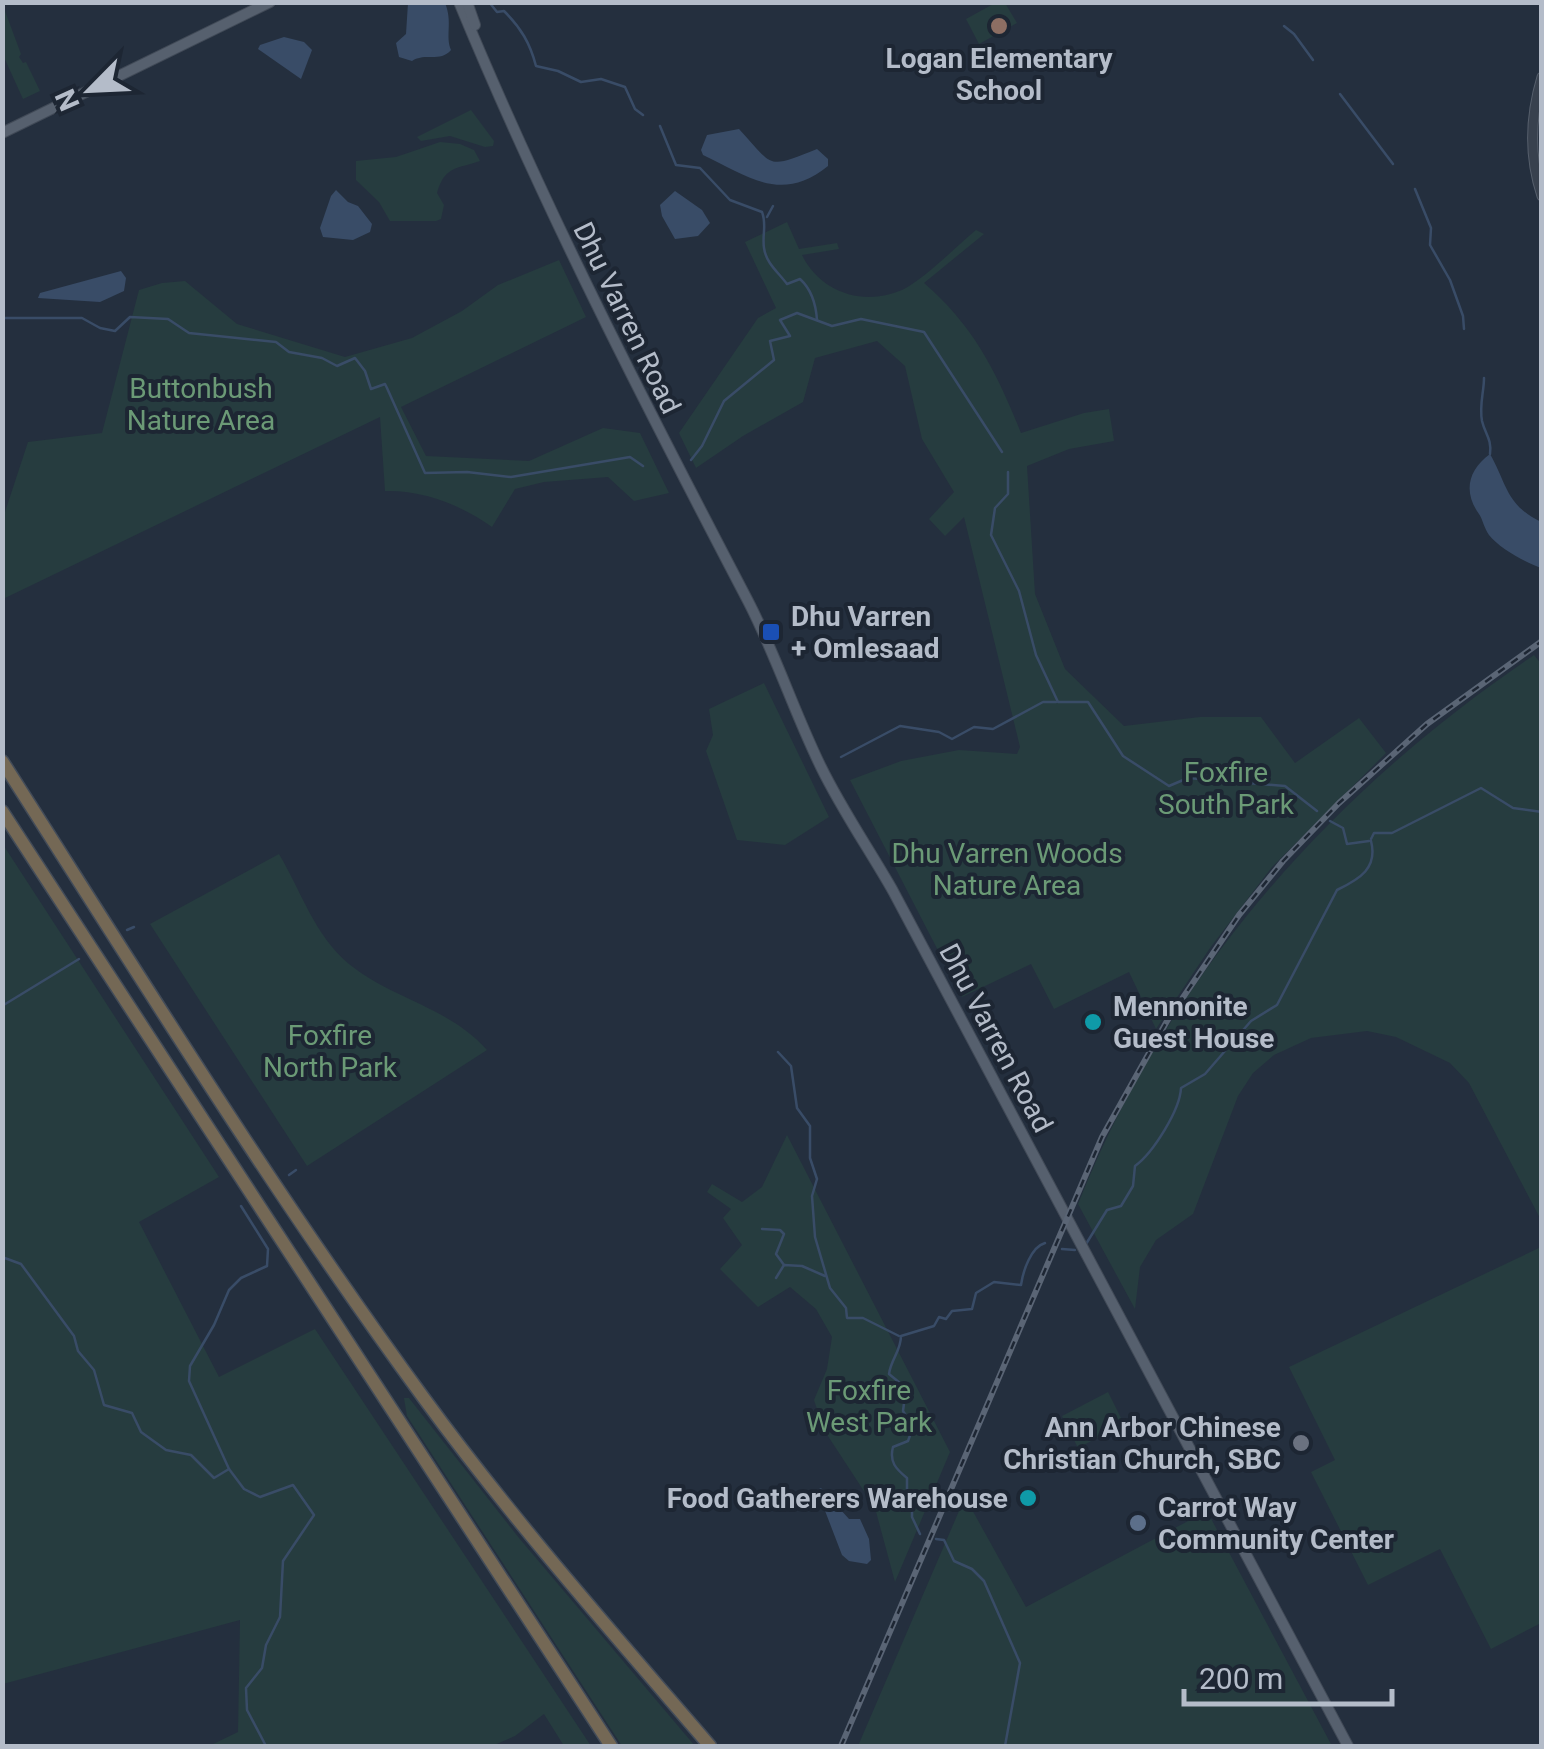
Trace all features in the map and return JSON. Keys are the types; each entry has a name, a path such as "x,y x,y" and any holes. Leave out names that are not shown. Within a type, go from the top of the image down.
{"highway":[{"path":"2,761 370,1324 488,1482 710,1746"},
{"path":"2,811 611,1746"}],"main road":[{"path":"2,133 270,2"},
{"name":"Dhu Varren Road","path":"459,2 553,220 776,654 821,768 893,890 1348,1746"},
{"name":"Dhu Varren Road","path":"468,2 488,74"}],"street":[{"path":"1542,77 1534,108 1532,149 1542,196"}],"green space":[{"path":"2,3 19,57 26,62 40,91 23,99 3,55"},
{"path":"995,3 1005,3 1017,23 979,44 966,19"},
{"path":"471,110 494,141 493,146 450,136 421,141 417,137"},
{"path":"440,142 474,150 480,161 444,177 437,193 444,205 441,219 390,221 379,202 356,180 356,161 396,157"},
{"path":"787,222 799,249 837,243 839,249 802,255 820,278 844,293 872,297 902,290 976,230 984,234 924,283 957,316 982,352 1021,433 1109,409 1114,441 1069,449 1027,466 1035,594 1065,669 1124,726 1200,717 1261,717 1295,763 1359,718 1386,753 1272,867 1210,948 1156,1029 1129,972 1054,1009 1031,964 962,997 850,780 901,761 959,750 1017,754 1020,747 964,517 945,536 929,519 954,492 922,439 905,366 877,341 815,358 803,402 696,468 679,433 758,318 776,308 745,242"},
{"name":"Buttonbush Nature Area","path":"559,260 586,317 401,407 426,456 529,461 603,428 640,433 669,493 634,501 608,477 544,482 515,489 492,527 441,500 385,491 380,417 3,599 3,518 28,442 102,433 139,290 185,281 237,324 345,357 412,338 462,311 498,285"},
{"path":"1534,655 1542,665 1541,1220 1469,1083 1450,1063 1396,1037 1367,1031 1311,1038 1274,1055 1253,1073 1238,1096 1193,1214 1156,1240 1140,1267 1135,1309 1078,1204 1115,1120 1159,1041 1209,966 1264,895 1325,829 1390,766"},
{"path":"764,683 829,817 785,845 737,840 706,751 713,735 709,709"},
{"path":"2,843 219,1177 139,1222 219,1377 315,1329 591,1746 564,1746 544,1714 515,1736 492,1746 209,1746 238,1732 240,1620 3,1684"},
{"name":"Foxfire North Park","path":"279,854 318,927 337,953 366,976 455,1023 487,1050 307,1166 150,924"},
{"name":"Foxfire West Park","path":"787,1135 950,1452 895,1582 875,1508 824,1430 814,1400 827,1369 832,1337 816,1309 790,1287 758,1307 720,1269 742,1245 723,1218 731,1209 707,1192 712,1184 742,1202 762,1187"},
{"path":"1541,1247 1541,1623 1491,1649 1440,1549 1368,1585 1311,1472 1335,1460 1289,1367"},
{"path":"1108,1392 1124,1424 1078,1448 1062,1416"},
{"path":"404,1398 409,1398 519,1538 695,1746 622,1746 407,1416"},
{"path":"965,1497 1026,1607 1207,1511 1332,1746 858,1746"}],"water":[{"path":"408,3 445,3 451,50 447,54 412,61 399,57 396,43 406,34"},
{"path":"284,37 304,42 312,50 301,79 258,49"},
{"path":"739,129 772,161 788,160 817,149 828,159 828,166 811,177 780,185 750,178 703,155 707,135"},
{"path":"336,190 358,206 372,224 370,232 353,240 323,237 320,228"},
{"path":"675,191 702,210 710,223 698,236 675,239 662,216 660,205"},
{"path":"121,271 126,278 124,291 100,302 38,298 40,293"},
{"path":"1490,454 1514,501 1541,522 1541,568 1493,540 1474,506 1470,482 1477,467"},
{"path":"821,1488 849,1519 860,1519 869,1539 871,1560 867,1564 849,1561 842,1555 817,1490"}],"waterway":[{"path":"489,2 497,12 504,11 520,30 536,66 581,82 601,79 625,87 635,109 643,115"},
{"path":"1284,26 1313,60"},
{"path":"1340,94 1393,164"},
{"path":"660,126 676,165 700,168 730,200 762,212 767,258 787,284 800,279 804,283 817,320"},
{"path":"1415,189 1431,228 1430,245 1450,280 1464,329"},
{"path":"767,217 773,206"},
{"path":"691,460 724,401 774,360 770,341 790,336 780,320 797,313 832,326 861,319 924,332 1002,452"},
{"path":"2,318 82,318 115,331 130,317 168,319 189,333 276,342 289,352 322,358 337,366 355,358 371,389 385,384 425,473 511,477 630,457 643,466"},
{"path":"1484,378 1481,415 1490,454"},
{"path":"1008,472 1008,494 995,508 991,535 1019,591 1036,655 1058,702 1088,702 1123,756 1169,786 1188,778 1285,786 1317,811"},
{"path":"841,757 900,726 939,732 952,739 974,727 993,729 1043,702 1056,702"},
{"path":"1371,839 1374,833 1392,833 1481,788 1513,808 1542,812"},
{"path":"1330,821 1343,828 1347,844 1369,841"},
{"path":"1086,1244 1107,1210 1121,1206 1133,1186 1135,1166 1164,1130 1181,1088 1205,1074 1251,1021 1277,1005 1337,890 1365,872 1372,858 1371,841"},
{"path":"127,930 134,927"},
{"path":"2,1006 79,959"},
{"path":"778,1052 791,1066 797,1108 810,1126 810,1158 817,1179 812,1196 815,1237 830,1288 846,1308 847,1318 863,1318 899,1336"},
{"path":"289,1175 296,1170"},
{"path":"229,1469 189,1381 190,1366 229,1290 241,1278 267,1266 268,1249 241,1206"},
{"path":"762,1229 780,1230 784,1234 776,1254 784,1265"},
{"path":"920,1534 907,1504 907,1478 892,1457 893,1447 908,1441 913,1427 903,1411 906,1388 889,1374 901,1336 934,1326 939,1317 946,1319 952,1311 972,1309 976,1293 994,1282 1021,1285 1032,1254 1045,1243"},
{"path":"1062,1249 1075,1250"},
{"path":"2,1257 21,1264 74,1336 78,1351 94,1370 104,1405 132,1413 141,1432 166,1450 191,1455 214,1478 229,1469 244,1489 260,1497 293,1485 314,1515 283,1561 280,1617 266,1645 262,1668 246,1688 247,1710 266,1746"},
{"path":"776,1278 784,1265 802,1266 825,1276"},
{"path":"936,1539 944,1540 954,1561 972,1569 984,1581 1020,1663 1005,1746"}],"railway":[{"path":"841,1746 1102,1137 1167,1021 1239,915 1283,861 1339,803 1427,724 1542,641"}],"place":[{"name":"Logan Elementary School","path":"999,26"},
{"name":"Dhu Varren + Omlesaad","path":"771,632"},
{"name":"Mennonite Guest House","path":"1093,1022"},
{"name":"Ann Arbor Chinese Christian Church, SBC","path":"1301,1443"},
{"name":"Food Gatherers Warehouse","path":"1028,1498"},
{"name":"Carrot Way Community Center","path":"1138,1523"}],"park label":[{"name":"Foxfire South Park","path":"1226,788"},
{"name":"Dhu Varren Woods Nature Area","path":"1007,869"}]}
